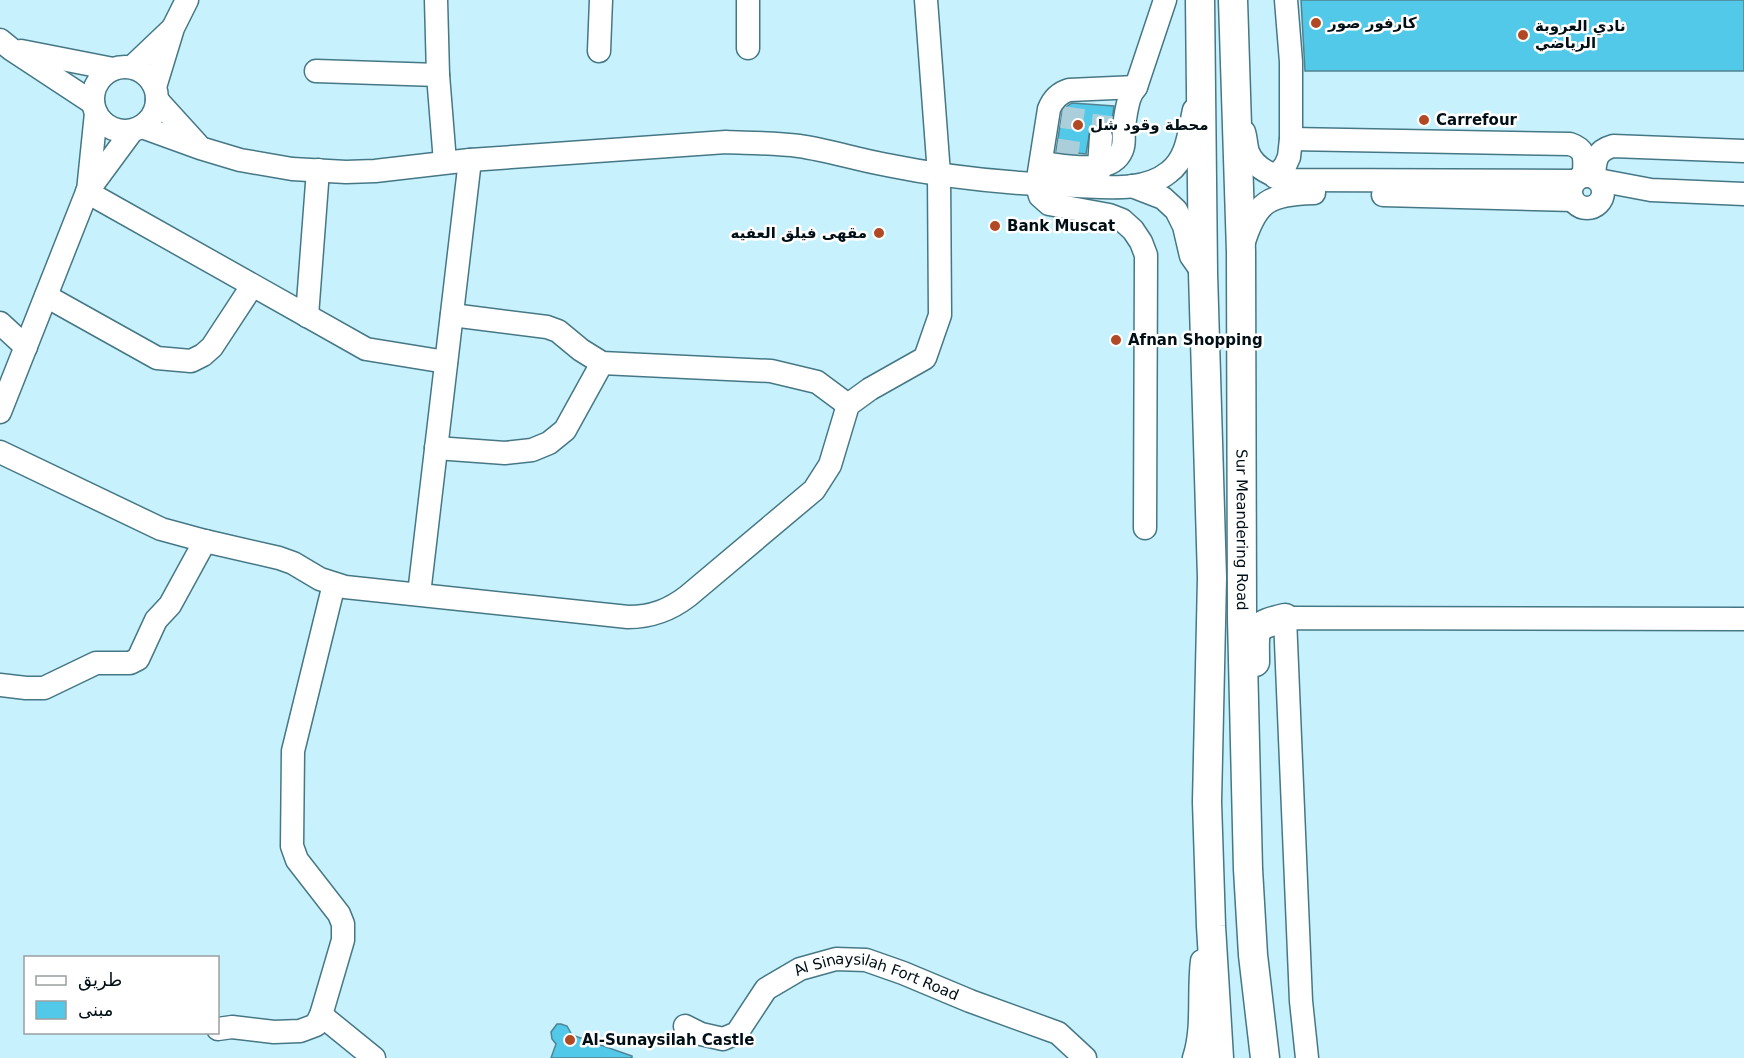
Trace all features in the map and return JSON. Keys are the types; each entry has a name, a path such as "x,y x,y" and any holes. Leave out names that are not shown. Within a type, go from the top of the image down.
{"main road":[{"name":"Sur Meandering Road","path":"1200,0 1203,273 1212,578 1207,802 1210,906 1219,1058"},
{"name":"Sur Meandering Road","path":"1233,0 1241,252 1242,618 1248,869 1252,945 1265,1058"},
{"path":"1243,517 1249,579 1261,603 1285,618"},
{"path":"1245,761 1254,730 1255,635 1263,624 1285,618"}],"street":[{"path":"87,192 137,129 150,120 155,110 156,94 173,28 187,0"},
{"path":"436,0 438,75 445,162"},
{"path":"599,51 601,0"},
{"path":"748,0 748,48"},
{"path":"0,452 161,529 279,558 334,584 357,589 628,617 650,615 670,608 688,596 814,490 830,465 848,405 870,389 925,358 940,315 939,174 926,0"},
{"path":"1098,177 1117,159 1125,140 1129,138 1133,130 1139,97 1136,87 1165,0"},
{"path":"1275,177 1285,165 1291,148 1291,62 1286,0"},
{"path":"0,412 87,192 94,108 93,94 99,79 122,68 173,28"},
{"path":"5,45 94,108 102,122 111,129 121,132 137,129 240,160 269,166 375,171 470,160 688,143 745,142 801,146 939,174 1039,174 1098,177"},
{"path":"5,45 146,74 156,94 200,148"},
{"path":"316,71 438,75"},
{"path":"1235,84 1249,154 1256,164 1275,177 1288,180 1588,186 1744,194"},
{"path":"1136,87 1106,97 1076,96 1064,91 1054,98 1051,103 1039,174 1040,196 1049,204 1109,214 1122,220 1133,230 1146,255 1145,528"},
{"path":"1132,186 1162,177 1177,165 1185,149 1200,89"},
{"path":"1095,212 1101,137"},
{"path":"1291,139 1570,144 1583,152 1588,186"},
{"path":"1588,186 1598,155 1602,150 1613,146 1744,151"},
{"path":"419,594 470,160"},
{"path":"1039,174 1066,164 1163,198 1176,210 1184,226 1191,256 1203,273"},
{"path":"307,316 318,170"},
{"path":"1241,252 1248,230 1261,206 1294,193 1588,186"},
{"path":"87,192 366,349 446,362"},
{"path":"46,296 157,357 191,361 203,356 212,347 252,286"},
{"path":"452,315 547,327 558,331 581,350 602,363 771,371 817,382 848,405"},
{"path":"0,323 26,346"},
{"path":"436,448 505,453 532,450 549,442 565,430 602,363"},
{"path":"0,685 44,688 96,663 130,663 138,659 156,620 170,605 206,541"},
{"path":"219,1029 232,1027 274,1032 300,1031 316,1025 343,940 343,924 339,914 297,860 292,846 293,751 334,584"},
{"path":"1307,1058 1301,1001 1285,618 1744,619"},
{"path":"1194,1058 1197,1049 1202,964 1210,906"},
{"name":"Al Sinaysilah Fort Road","path":"685,1026 701,1035 723,1040 737,1033 766,989 800,969 836,959 866,960 1058,1033 1085,1058"},
{"path":"321,1015 374,1058"}],"building":[{"name":"نادي العروبة الرياضي","path":"1301,0 1744,0 1744,71 1305,71"},
{"path":"1072,103 1114,106 1111,128 1101,124 1095,125 1090,130 1086,154 1056,151 1062,113"},
{"name":"Al-Sunaysilah Castle","path":"557,1024 567,1026 572,1035 632,1056 632,1058 551,1058 556,1044 551,1032"}],"tunnel":[{"path":"1066,162 1075,102"},
{"path":"1101,137 1105,106"}],"place":[{"name":"كارفور صور","path":"1316,23"},
{"name":"نادي العروبة الرياضي","path":"1523,35"},
{"name":"Carrefour","path":"1424,120"},
{"name":"محطة وقود شل","path":"1078,125"},
{"name":"Bank Muscat","path":"995,226"},
{"name":"مقهى فيلق العفيه","path":"879,233"},
{"name":"Afnan Shopping","path":"1116,340"},
{"name":"Al-Sunaysilah Castle","path":"570,1040"}]}
